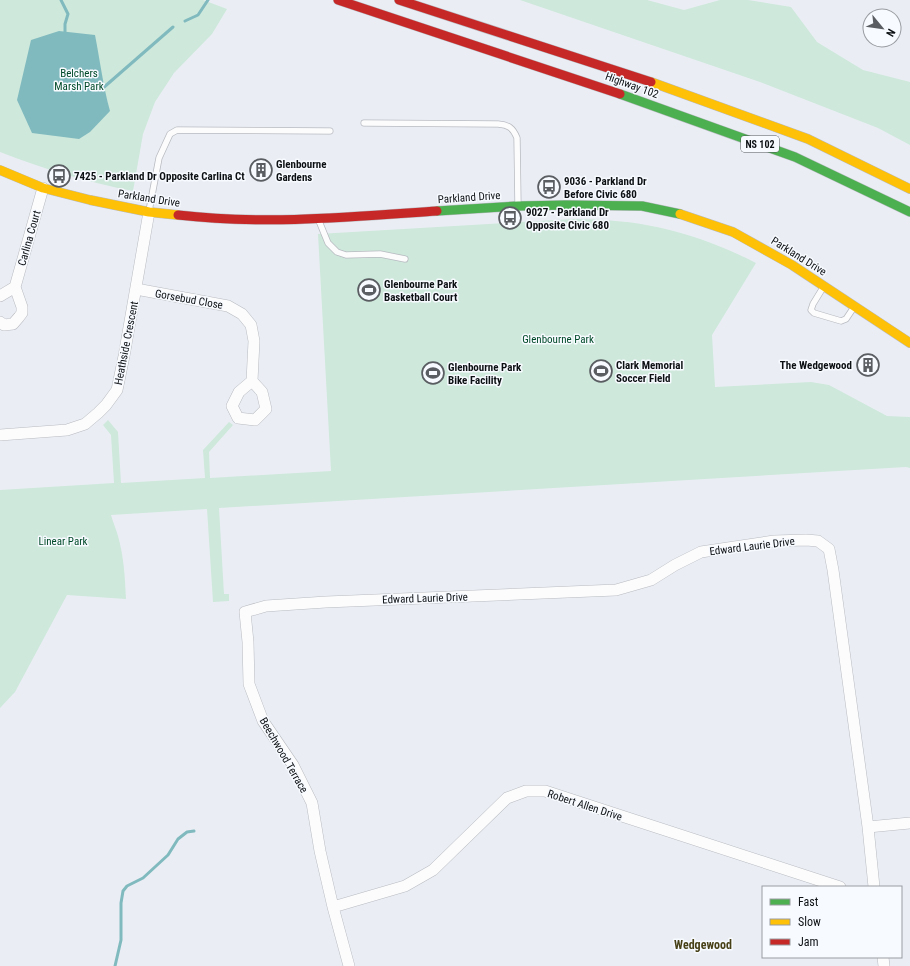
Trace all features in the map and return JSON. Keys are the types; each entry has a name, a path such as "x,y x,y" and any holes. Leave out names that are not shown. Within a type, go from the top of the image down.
{"main road":[{"name":"Highway 102","path":"338,0 604,88 795,157 910,212"},
{"name":"Highway 102","path":"399,0 665,87 808,139 910,189"},
{"name":"Parkland Drive","path":"0,170 43,188 90,200 149,212 200,218 273,220 319,219 518,206 642,206 682,215 733,232 792,265 910,343"}],"street":[{"name":"Carlina Court","path":"15,287 43,188"},
{"name":"Heathside Crescent","path":"0,435 66,430 85,424 102,409 117,390 149,212"},
{"path":"0,296 15,287 22,307 22,313 13,324 4,325 0,322"},
{"name":"Gorsebud Close","path":"136,289 228,306 242,314 251,325 254,341 252,381"},
{"name":"Edward Laurie Drive","path":"245,612 266,606 319,602 616,590 651,580 675,565 701,552 774,541 818,541 829,549 833,570 868,827 874,886"},
{"name":"Beechwood Terrace","path":"245,612 248,642 249,684 263,722 293,765 312,803 320,851 333,907 350,966"},
{"name":"Robert Allen Drive","path":"333,907 405,886 433,870 507,798 526,791 545,791 837,886"},
{"path":"868,827 910,823"}],"lane":[{"path":"364,123 507,125 514,130 517,138 518,206"},
{"path":"149,212 159,158 170,134 177,130 330,131"},
{"path":"319,219 328,243 337,252 346,255 380,254 405,259"},
{"path":"824,286 813,304 811,310 814,313 841,321 846,319 854,307"}],"green space":[{"name":"Belchers Marsh Park","path":"0,0 203,0 227,9 212,34 174,73 155,102 143,134 133,191 99,184 33,164 0,152"},
{"path":"520,0 647,0 684,10 720,0 748,0 791,7 817,42 863,70 910,82 910,145 878,128 760,82"},
{"name":"Glenbourne Park","path":"573,219 622,222 668,229 711,243 756,263 712,335 715,387 811,382 829,385 887,416 910,417 910,468 906,467 219,508 224,594 229,594 229,601 213,602 207,509 111,515 122,552 126,599 67,595 15,692 0,708 0,490 114,483 111,435 103,425 108,420 118,432 121,483 205,478 203,450 229,422 233,425 209,452 210,478 331,471 318,234"}],"water":[{"path":"59,31 95,35 103,83 110,111 90,132 79,139 32,133 17,100 31,40"}],"waterway":[{"path":"61,0 68,14 65,24 65,32"},
{"path":"185,21 198,15 208,0"},
{"path":"103,88 173,27"},
{"path":"115,966 121,940 121,903 123,891 127,886 143,878 168,855 178,839 187,832 194,831"}],"traffic: fast":[{"path":"620,94 795,157 910,212"},
{"path":"437,211 518,206 566,205 642,206 680,214"}],"traffic: slow":[{"path":"651,82 808,139 910,189"},
{"path":"0,170 43,188 90,200 149,212 178,215"},
{"path":"680,214 733,232 792,265 910,343"}],"traffic: jam":[{"path":"338,0 620,94"},
{"path":"399,0 651,82"},
{"path":"178,215 210,218 275,220 340,218 437,211"}],"place":[{"name":"Glenbourne Gardens","path":"261,170"},
{"name":"7425 - Parkland Dr Opposite Carlina Ct","path":"59,176"},
{"name":"9036 - Parkland Dr Before Civic 680","path":"549,187"},
{"name":"9027 - Parkland Dr Opposite Civic 680","path":"510,218"},
{"name":"Glenbourne Park Basketball Court","path":"369,290"},
{"name":"The Wedgewood","path":"868,365"},
{"name":"Clark Memorial Soccer Field","path":"601,371"},
{"name":"Glenbourne Park Bike Facility","path":"433,373"}],"district":[{"name":"Wedgewood","path":"703,945"}],"park label":[{"name":"Linear Park","path":"63,541"}]}
